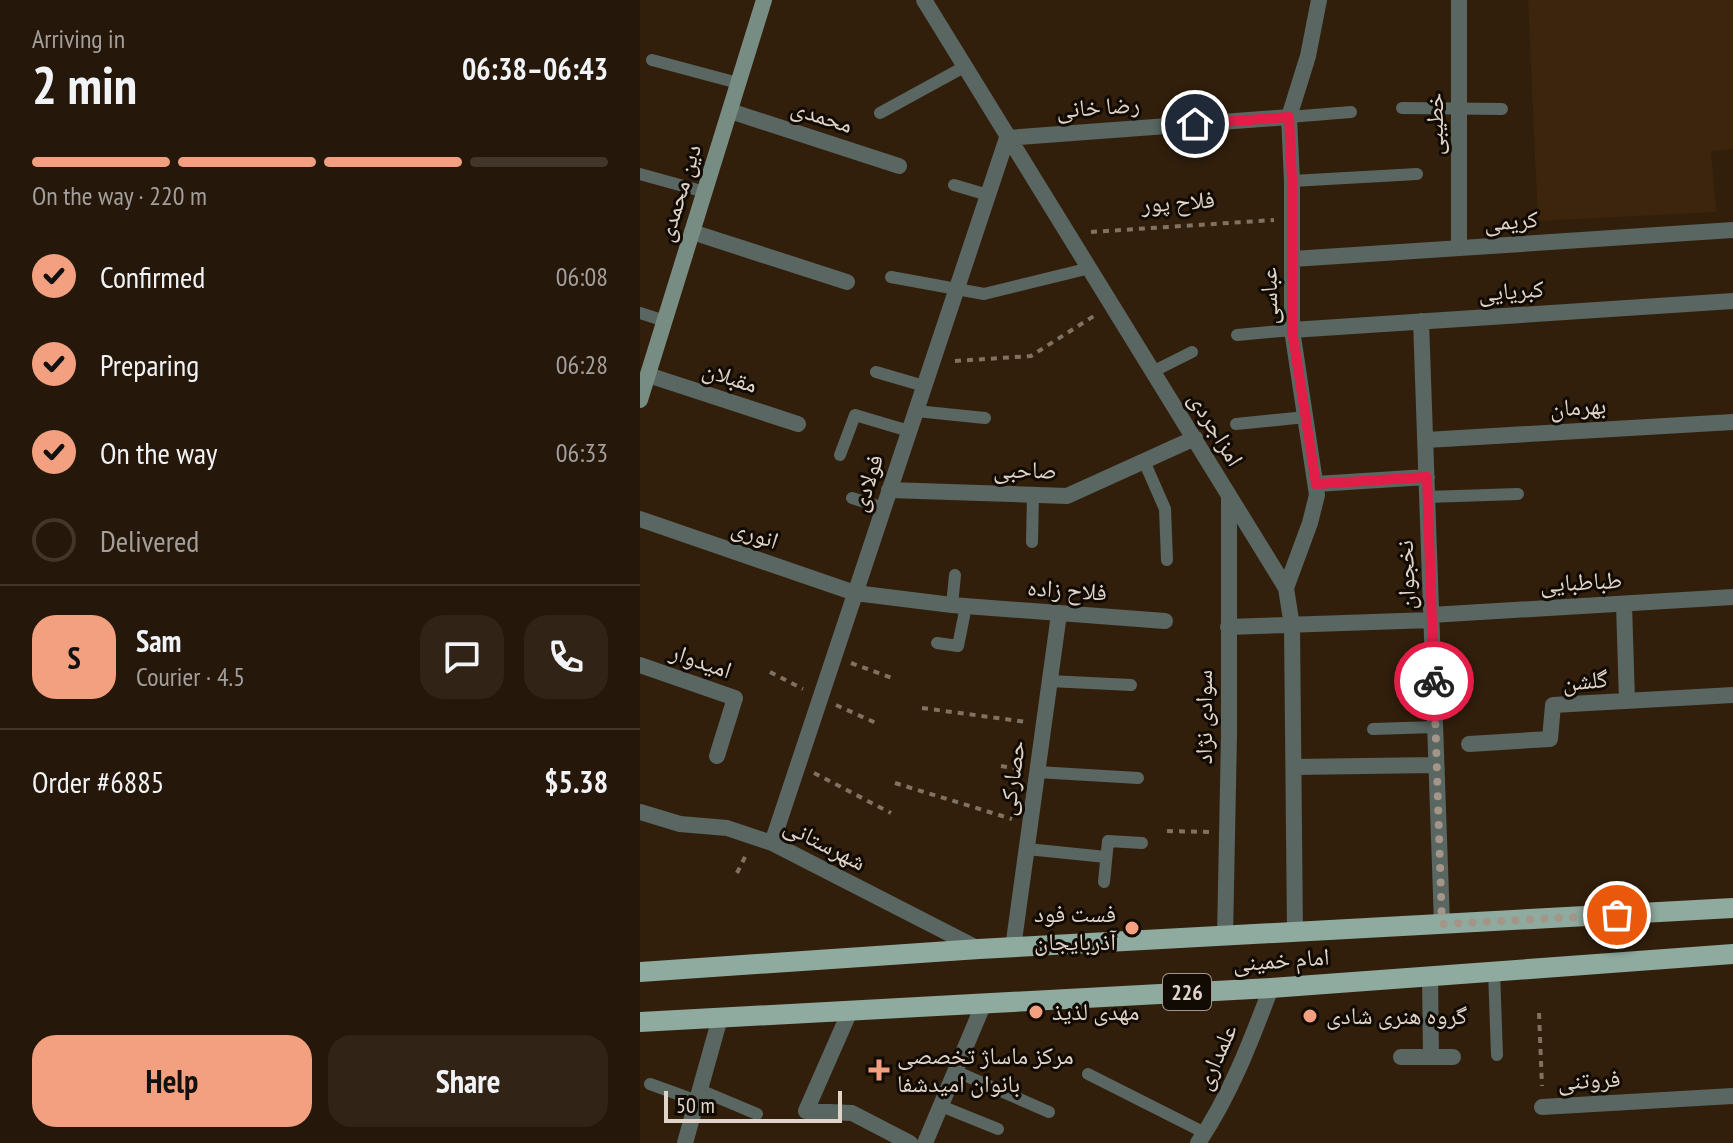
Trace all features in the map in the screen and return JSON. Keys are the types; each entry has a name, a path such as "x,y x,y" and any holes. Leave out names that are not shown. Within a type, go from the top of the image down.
{"main road":[{"name":"امام خمینی","path":"640,972 979,949 1733,908"},
{"name":"امام خمینی","path":"640,1022 1271,988 1733,954"}],"street":[{"name":"دین محمدی","path":"640,400 764,0"},
{"name":"امزاجردی","path":"924,0 1286,588 1292,626 1295,933"},
{"name":"عباسی","path":"1286,588 1317,495 1292,330 1289,117 1308,56 1319,0"},
{"name":"خطیبی","path":"1459,0 1459,248"},
{"name":"محمدی","path":"730,111 899,166"},
{"name":"رضا خانی","path":"1007,138 1289,117"},
{"name":"فولادی","path":"772,843 1007,138"},
{"name":"کریمی","path":"1293,259 1733,230"},
{"path":"692,232 847,282"},
{"name":"کبریایی","path":"1292,330 1733,301"},
{"name":"نخجوان","path":"1421,321 1442,924"},
{"name":"مقبلان","path":"648,375 798,424"},
{"name":"بهرمان","path":"1426,440 1733,422"},
{"name":"صاحبی","path":"889,490 1067,496 1195,438"},
{"path":"1316,484 1427,477"},
{"name":"سوادی نژاد","path":"1225,937 1229,497"},
{"name":"انوری","path":"640,519 855,593"},
{"name":"فلاح زاده","path":"855,593 959,605 1165,621"},
{"name":"طباطبایی","path":"1228,627 1432,618 1733,597"},
{"path":"1624,604 1627,701"},
{"name":"حصارکی","path":"1013,948 1059,614"},
{"name":"امیدوار","path":"640,665 735,698 717,756"},
{"name":"گلشن","path":"1469,744 1550,739 1553,705 1733,695"},
{"path":"1294,767 1436,765"},
{"name":"شهرستانی","path":"640,812 680,824 735,830 772,843 979,949"},
{"path":"1430,976 1431,1057"},
{"name":"علمداری","path":"1202,1138 1222,1104 1271,988"},
{"path":"925,1143 984,1003"},
{"path":"850,1011 806,1111 852,1113 910,1143"},
{"path":"685,1143 720,1018"},
{"path":"1401,1057 1453,1057"},
{"name":"فروتنی","path":"1542,1107 1733,1096"}],"lane":[{"path":"652,60 738,83"},
{"path":"880,113 964,67"},
{"path":"1402,108 1459,111 1502,109"},
{"path":"1289,117 1351,112"},
{"path":"640,174 705,192"},
{"path":"1292,181 1417,174"},
{"path":"954,185 988,195"},
{"path":"891,277 984,294 1090,268"},
{"path":"640,313 665,321"},
{"path":"1237,335 1292,330"},
{"path":"1152,372 1192,352"},
{"path":"876,372 924,386"},
{"path":"916,411 985,418"},
{"path":"840,455 855,415 909,431"},
{"path":"1236,424 1306,417"},
{"path":"1144,461 1165,509 1167,560"},
{"path":"1427,497 1518,494"},
{"path":"1032,542 1033,495"},
{"path":"852,498 884,508"},
{"path":"937,643 958,646 959,605 955,575"},
{"path":"1049,681 1131,685"},
{"path":"1373,729 1435,727"},
{"path":"1037,772 1138,778"},
{"path":"1104,882 1108,841 1142,843"},
{"path":"1027,849 1106,857"},
{"path":"1494,971 1497,1055"},
{"path":"955,1071 1049,1112"},
{"path":"1088,1074 1202,1138"},
{"path":"650,1084 757,1114"},
{"path":"941,1106 998,1129"}],"path":[{"name":"فلاح پور","path":"1067,234 1292,219"},
{"path":"932,362 1031,356 1112,304"},
{"path":"834,657 892,678"},
{"path":"770,672 876,723"},
{"path":"922,708 1044,724"},
{"path":"798,765 891,813"},
{"path":"895,783 1030,824"},
{"path":"1167,831 1227,832"},
{"name":"فروتنی","path":"1539,1013 1542,1107"}],"shaded area":[{"path":"1528,0 1733,0 1733,149 1711,151 1716,212 1538,221"}],"way so far":[{"path":"1434,681 1442,924 1617,915"}],"place":[{"name":"فست فود آذربایجان","path":"1132,928"},
{"name":"مهدی لذیذ","path":"1036,1012"},
{"name":"گروه هنری شادی","path":"1310,1016"},
{"name":"مرکز ماساژ تخصصی بانوان امیدشفا","path":"879,1070"}],"route":[{"path":"1195,124 1289,117 1292,330 1316,484 1427,477 1434,681"}]}
